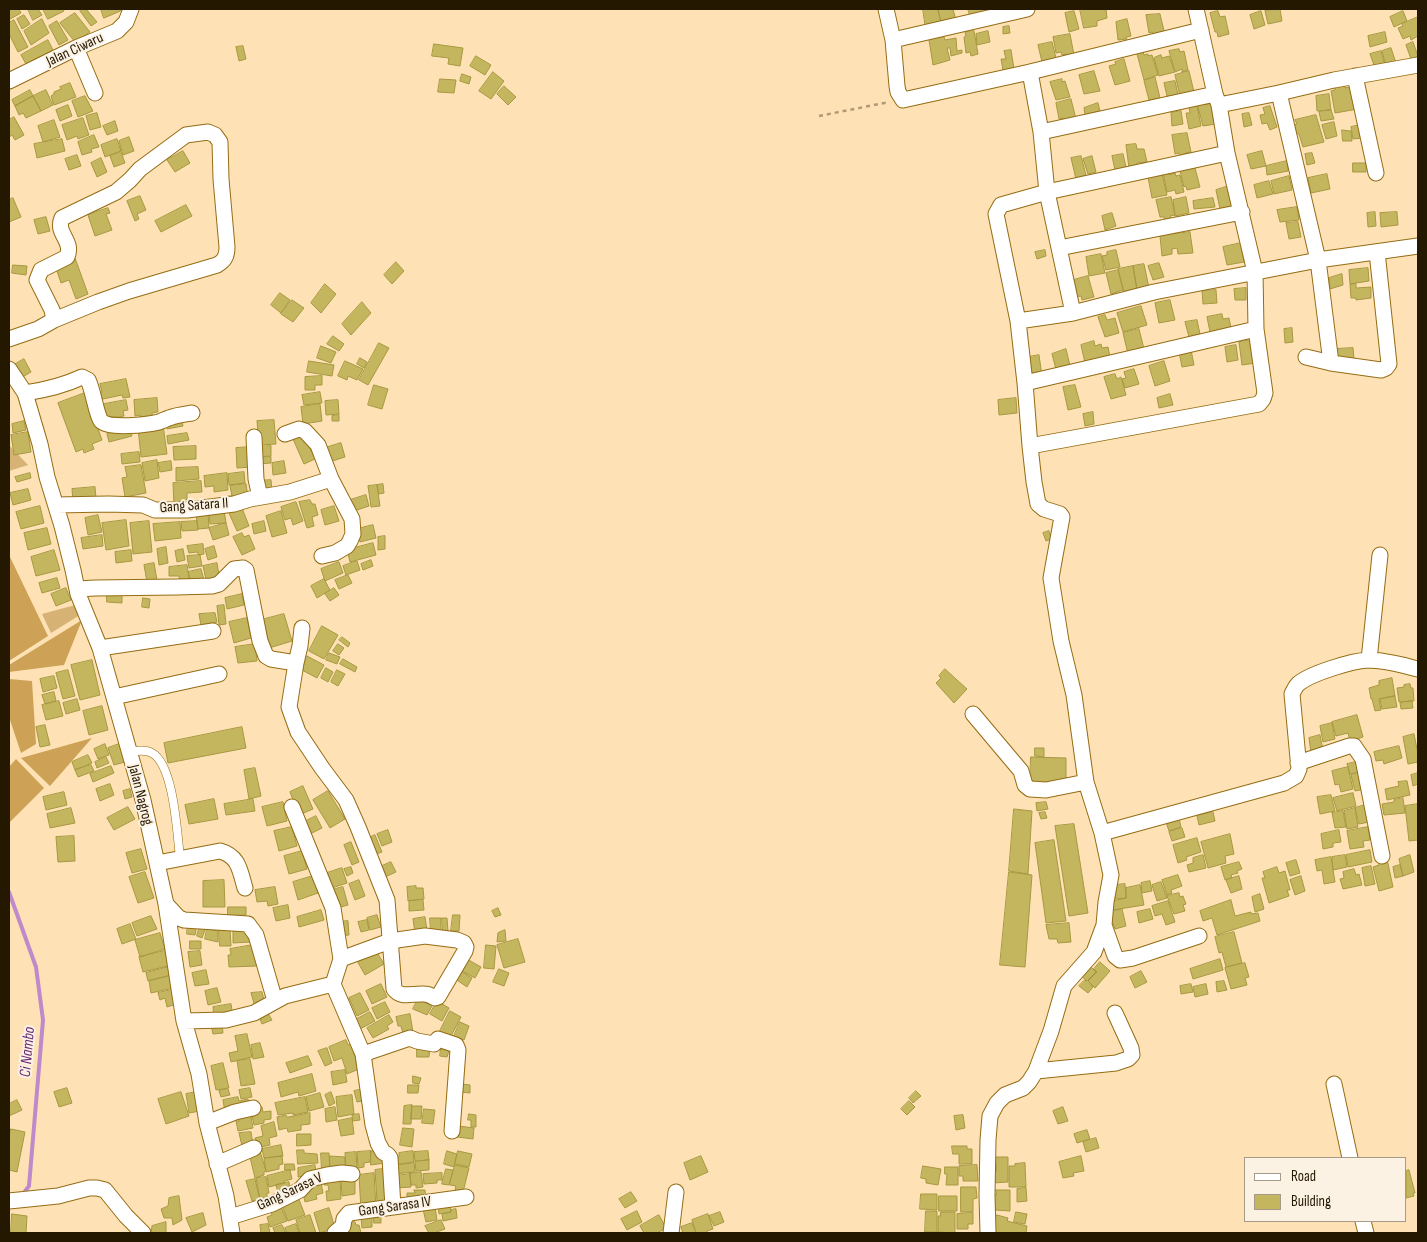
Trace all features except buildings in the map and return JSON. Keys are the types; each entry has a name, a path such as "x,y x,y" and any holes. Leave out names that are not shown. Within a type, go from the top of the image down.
{"street":[{"name":"Jalan Ciwaru","path":"9,81 117,30 126,22 131,9"},
{"path":"886,9 893,40 898,92 903,100 1030,72 1202,30"},
{"path":"893,40 1027,9"},
{"path":"1030,446 1259,404 1263,399 1265,393 1256,329 1255,272 1196,9"},
{"path":"76,48 95,93"},
{"path":"1041,132 1217,100 1279,93 1355,76 1418,65"},
{"path":"1030,72 1041,132 1047,192 1073,313"},
{"path":"1355,76 1376,172"},
{"path":"1279,93 1318,260 1331,363"},
{"path":"9,340 38,329 54,320 129,291 216,265 223,261 227,254 227,247 220,142 215,135 208,132 186,135 140,169 116,192 62,218 59,228 70,250 67,257 41,270 37,280 52,310 54,320"},
{"path":"988,1233 987,1195 990,1116 997,1103 1004,1096 1023,1088 1036,1071 1051,1031 1064,986 1094,952 1104,925 1111,873 1102,833 1086,782 1074,696 1061,640 1051,578 1062,517 1060,514 1044,509 1038,504 1030,446 1018,321 996,214 1001,205 1047,192 1227,153"},
{"path":"1059,248 1242,212"},
{"path":"1018,321 1073,313 1154,292 1318,260 1418,246"},
{"path":"1306,357 1331,363 1381,370 1389,364 1377,252"},
{"path":"1025,383 1256,329"},
{"name":"Jalan Nagrog","path":"9,369 25,392 47,477 65,535 78,594 100,648 143,800 166,904 184,1021 199,1074 207,1122 226,1196 230,1229"},
{"path":"25,392 56,387 82,377 88,380 99,418 107,424 158,423 170,417 192,413"},
{"path":"285,434 300,429 309,434 318,445 330,479 352,519 353,534 347,546 335,553 322,556"},
{"path":"254,437 256,479 260,497"},
{"name":"Gang Satara II","path":"56,505 108,504 143,506 155,510 187,510 234,504 290,492 330,479"},
{"path":"1369,660 1380,555"},
{"path":"77,590 212,586 219,584 234,569 243,568 246,570 260,641 266,656 272,659 296,663"},
{"path":"302,628 289,707 298,732 346,800 387,900 389,918 390,941 394,989 401,995 427,994 438,997 466,951 466,947 464,943 457,940 425,936 390,941 341,959"},
{"path":"100,648 213,631"},
{"path":"1102,833 1284,783 1292,778 1298,773 1292,694 1300,682 1323,672 1369,660 1418,670"},
{"path":"114,697 219,674"},
{"path":"973,714 1021,771 1025,785 1030,789 1046,790 1086,782"},
{"path":"1298,763 1354,746 1363,759 1382,856"},
{"path":"292,807 332,908 341,959 333,984 364,1054 373,1125 383,1152 390,1158 393,1207"},
{"path":"157,863 220,851 228,853 237,862 245,888"},
{"path":"166,904 184,920 248,924 256,935 275,1001"},
{"path":"1104,925 1115,956 1120,960 1133,958 1200,936"},
{"path":"184,1021 226,1020 254,1013 285,996 333,984"},
{"path":"1036,1071 1116,1063 1128,1060 1132,1055 1131,1048 1115,1013"},
{"path":"364,1054 410,1038 434,1044 438,1039 456,1045 458,1050 452,1131"},
{"path":"1334,1084 1350,1157"},
{"path":"207,1122 253,1108"},
{"path":"217,1164 254,1148"},
{"name":"Gang Sarasa V","path":"230,1229 300,1190 310,1180 326,1175 352,1174"},
{"path":"16,1200 58,1196 89,1188 105,1190 142,1233"},
{"path":"671,1233 676,1192"},
{"name":"Gang Sarasa IV","path":"335,1233 343,1226 344,1219 349,1213 466,1197"}],"lane":[{"path":"129,752 142,751 154,754 161,762 168,776 180,858"}],"path":[{"path":"819,116 903,100"}],"shaded area":[{"path":"9,445 28,465 9,471"},
{"path":"9,557 48,636 9,661"},
{"path":"75,605 80,615 51,633 42,614"},
{"path":"82,620 64,665 9,672 9,665"},
{"path":"9,679 32,681 36,744 21,753 9,717"},
{"path":"92,738 50,786 21,758"},
{"path":"16,759 44,788 9,823 9,767"}],"waterway":[{"name":"Ci Nambo","path":"9,892 36,967 43,1020 29,1186 23,1194"}]}
